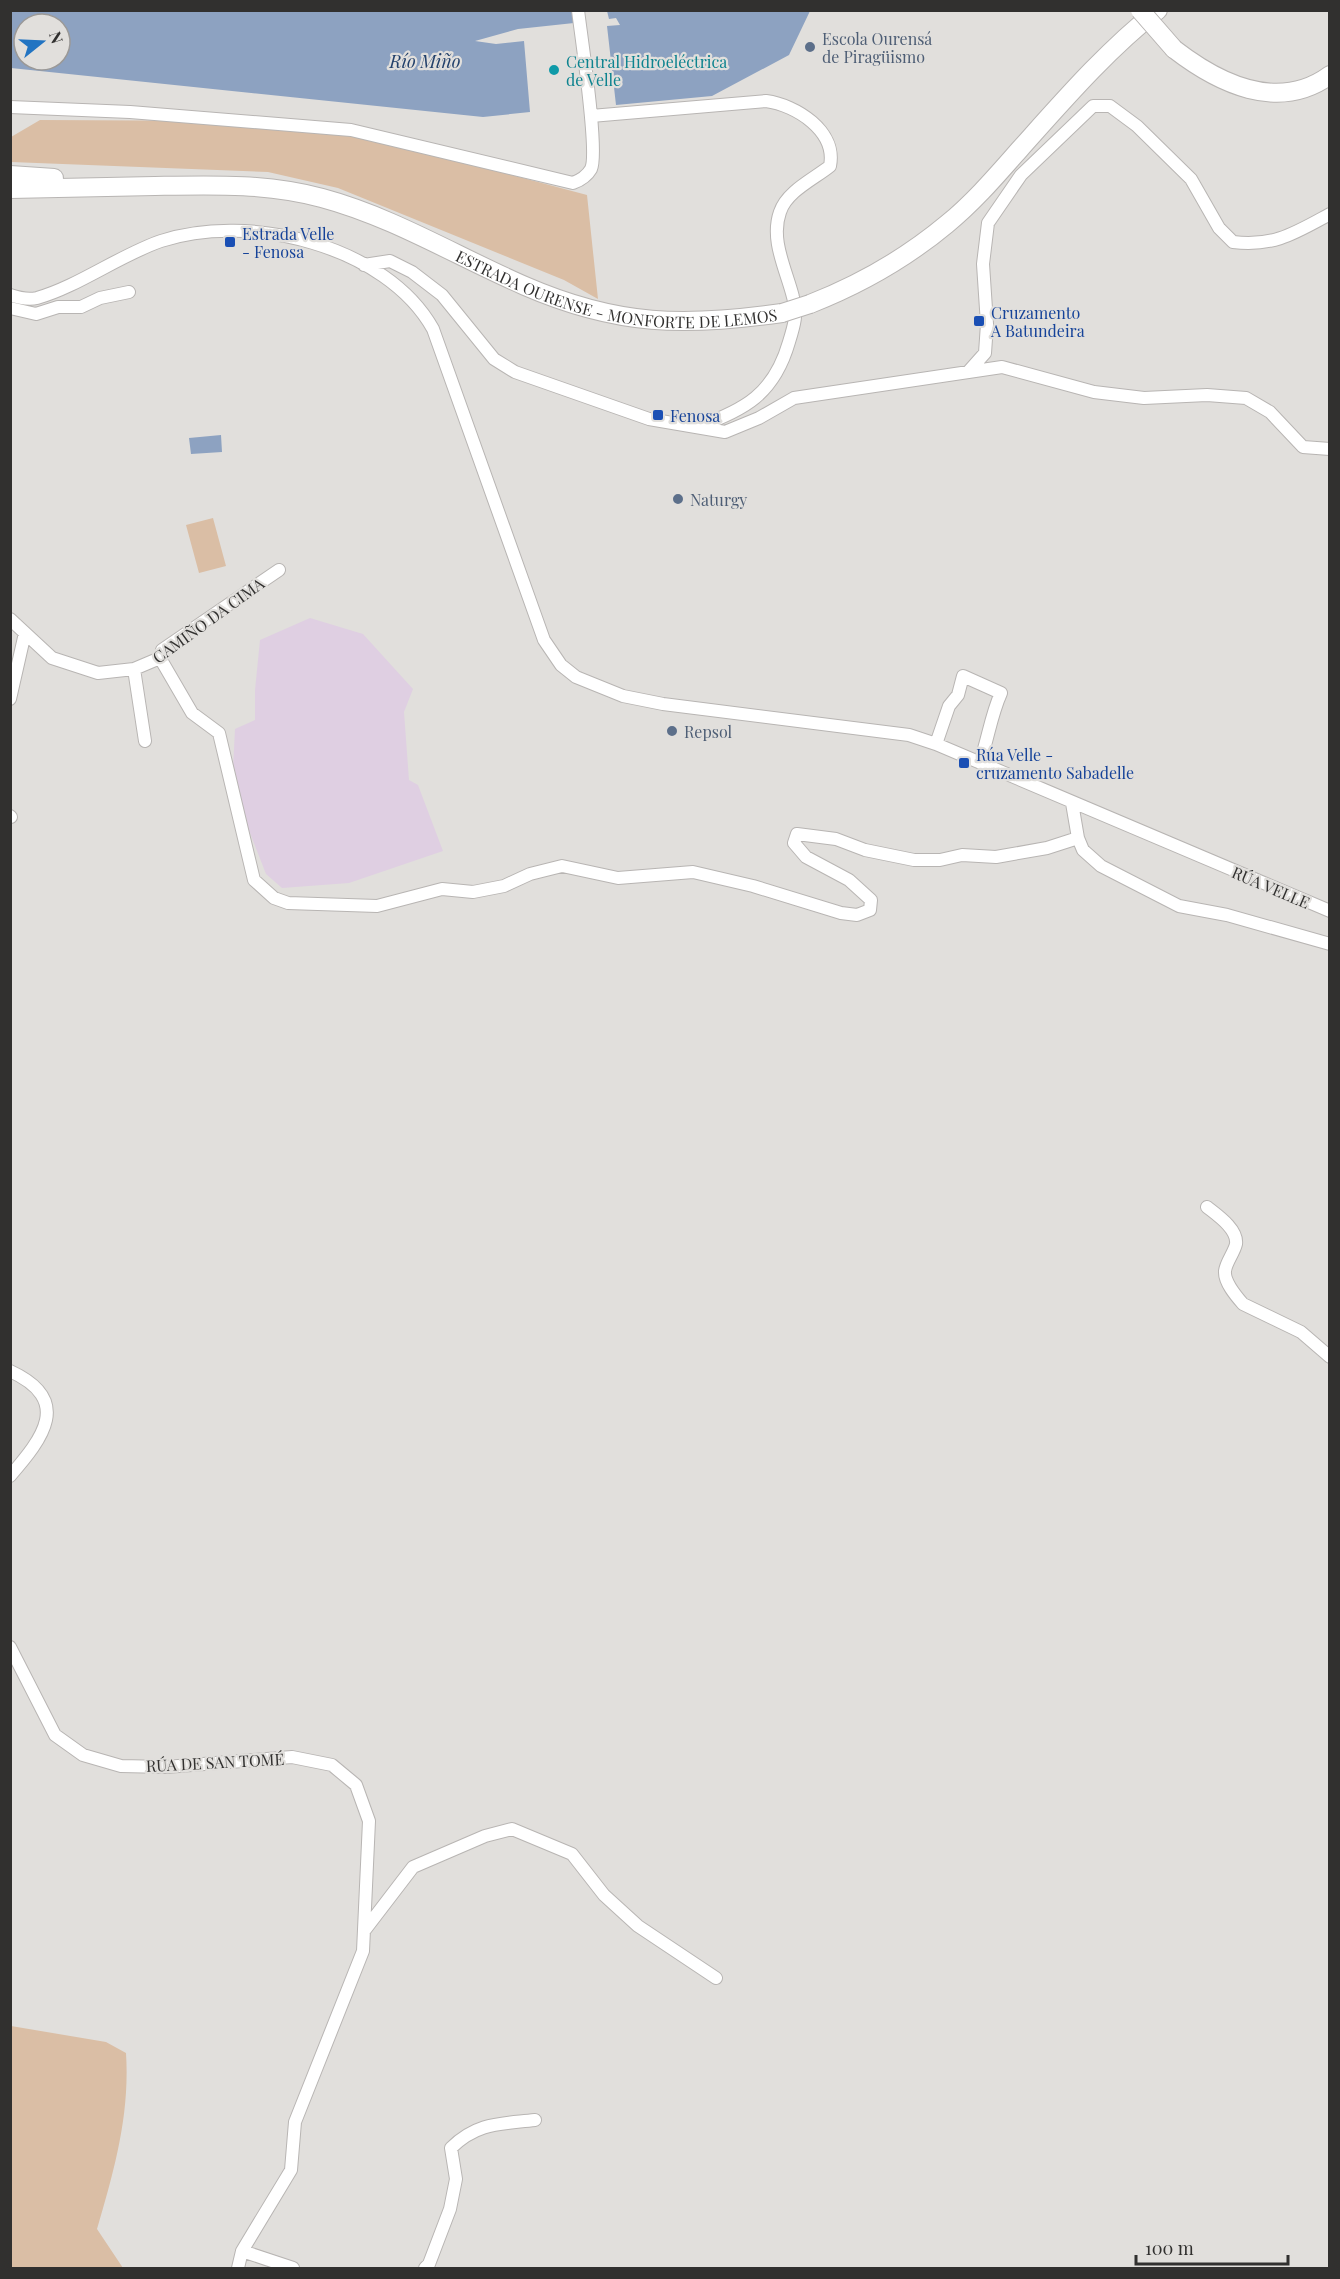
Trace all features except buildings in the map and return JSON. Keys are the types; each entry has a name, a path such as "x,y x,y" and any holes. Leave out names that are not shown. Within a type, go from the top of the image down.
{"highway":[{"path":"1020,149 1050,106 1081,70 1141,10 1174,49 1213,76 1238,87 1276,94 1307,88 1329,75"},
{"name":"ESTRADA OURENSE - MONFORTE DE LEMOS","path":"10,189 194,185 273,188 358,208 526,287 578,306 613,315 686,323 725,321 782,313 855,286 890,267 948,224 1108,57 1158,10"},
{"path":"1108,57 1172,10"},
{"path":"1276,94 1306,82 1329,62"},
{"path":"10,175 194,185"}],"street":[{"path":"10,107 142,113 351,130 573,183 583,179 592,167 591,116 578,10"},
{"path":"591,116 766,101 778,102 802,114 828,141 832,155 830,166 797,189 780,210 777,230 779,251 796,310 783,362 764,392 756,398 734,414 695,427"},
{"path":"969,371 985,353 987,324 983,264 988,223 1021,175 1093,106 1110,106 1137,126 1191,179 1219,228 1233,243 1257,245 1291,235 1329,214"},
{"name":"RÚA VELLE","path":"15,303 36,299 157,243 196,234 286,235 324,246 364,265 405,293 424,315 437,336 541,632 561,665 592,685 623,696 711,710 888,731 936,744 1329,911"},
{"path":"364,265 390,261 412,272 442,295 494,359 515,372 649,419 725,432 759,418 794,398 1002,367 1094,392 1144,398 1207,395 1246,398 1270,412 1303,447 1329,448"},
{"path":"15,303 36,314 58,307 81,307 100,298 129,292"},
{"name":"CAMIÑO DA CIMA","path":"10,619 51,657 98,672 134,669 160,658 162,650 279,570"},
{"path":"10,699 25,633"},
{"path":"160,658 192,713 219,733 254,880 274,898 288,903 378,906 442,889 473,892 504,886 530,874 562,866 618,878 693,872 753,886 841,913 856,915 870,910 871,900 849,880 800,852 794,843 797,834 836,839 865,850 914,860 940,860 962,855 996,857 1047,848 1078,838"},
{"path":"134,669 145,741"},
{"path":"936,744 948,706 958,695 963,676 1000,693 991,716 990,731 980,762"},
{"path":"1072,803 1078,838 1083,850 1101,866 1179,906 1290,931 1329,944"},
{"path":"1208,1208 1223,1219 1236,1237 1236,1244 1225,1271 1228,1284 1236,1297 1243,1304 1301,1332 1329,1357"},
{"path":"10,1371 26,1378 44,1398 48,1421 38,1444 10,1476"},
{"name":"RÚA DE SAN TOMÉ","path":"10,1647 55,1736 83,1755 121,1766 166,1767 292,1757 332,1765 356,1785 369,1821 363,1950 295,2122 291,2170 242,2251 238,2268"},
{"path":"364,1931 412,1868 484,1836 512,1830 572,1854 604,1895 638,1926 716,1978"},
{"path":"425,2268 429,2264 450,2209 456,2180 451,2148 466,2133 488,2125 536,2120"},
{"path":"242,2251 293,2268"}],"shaded area":[{"path":"40,120 248,121 339,129 587,195 598,299 564,280 338,188 268,172 11,162 11,137"},
{"path":"213,518 226,566 199,573 186,525"},
{"path":"310,618 363,634 413,689 404,712 409,780 418,785 443,851 349,883 282,888 266,874 245,820 233,769 235,729 255,720 255,690 260,640"},
{"path":"11,2026 106,2042 126,2053 127,2076 123,2121 115,2164 97,2229 123,2268 11,2268"}],"water":[{"name":"Río Miño","path":"572,10 574,23 518,29 475,41 496,44 524,41 530,112 483,117 50,72 72,72 72,12 12,12 11,68 11,11"},
{"path":"607,10 810,11 789,55 712,96 616,105 607,26 620,25 616,18 609,19"},
{"path":"221,435 222,452 191,454 189,438"}],"place":[{"name":"Escola Ourensá de Piragüismo","path":"810,47"},
{"name":"Central Hidroeléctrica de Velle","path":"554,70"},
{"name":"Estrada Velle - Fenosa","path":"230,242"},
{"name":"Cruzamento A Batundeira","path":"979,321"},
{"name":"Fenosa","path":"658,415"},
{"name":"Naturgy","path":"678,499"},
{"name":"Repsol","path":"672,731"},
{"name":"Rúa Velle - cruzamento Sabadelle","path":"964,763"}]}
